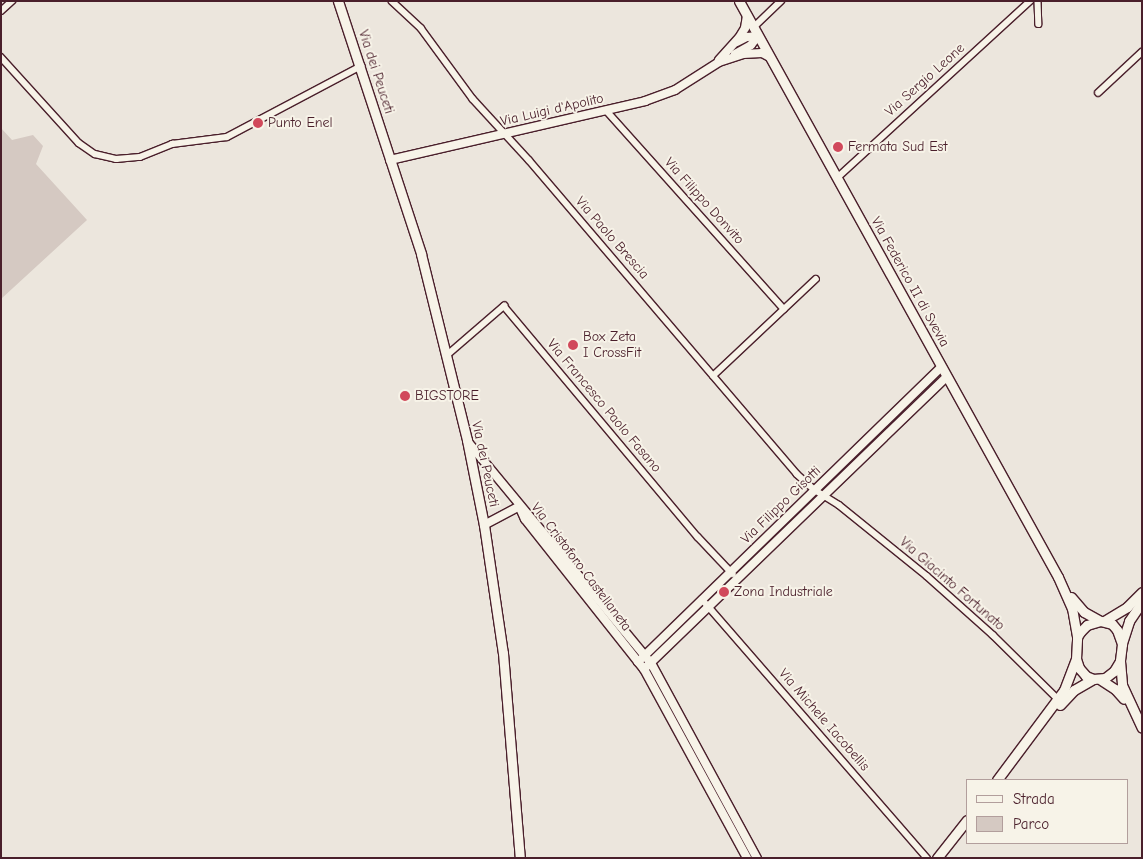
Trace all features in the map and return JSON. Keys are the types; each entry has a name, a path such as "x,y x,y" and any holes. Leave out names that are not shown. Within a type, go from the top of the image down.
{"main road":[{"name":"Via dei Peuceti","path":"338,1 421,254 466,440 484,525 503,653 520,858"},
{"name":"Via Federico II di Svevia","path":"738,1 1058,576"},
{"path":"1058,576 1078,606 1115,627 1122,644"},
{"path":"998,779 1058,698 1069,681 1076,659 1077,637 1070,601 1058,576"},
{"path":"1077,637 1087,625 1102,621 1132,604 1142,592"},
{"path":"1136,717 1122,685 1120,661 1122,644 1129,621 1142,602"},
{"path":"1076,659 1082,673 1121,694 1142,728"},
{"path":"1011,762 1074,690 1114,671 1120,661"},
{"path":"940,856 966,821"}],"street":[{"path":"1,12 12,1"},
{"name":"Via Paolo Brescia","path":"392,1 421,28 474,99 797,474 815,490"},
{"path":"753,28 781,1"},
{"name":"Via Sergio Leone","path":"837,178 1030,1"},
{"path":"1038,1 1039,24"},
{"name":"Via Luigi d'Apolito","path":"712,66 731,48 745,28 747,16"},
{"path":"731,48 747,37 758,36"},
{"path":"731,57 751,45 758,36"},
{"name":"Via Luigi d'Apolito","path":"390,160 606,110 667,93 731,57 757,52 770,57"},
{"path":"1098,94 1142,52"},
{"path":"1,57 79,143 96,154 116,159 140,157 172,144 227,137 360,66"},
{"name":"Via Filippo Donvito","path":"606,110 784,309"},
{"path":"713,376 816,279"},
{"name":"Via Francesco Paolo Fasano","path":"446,356 504,306 698,537 738,579"},
{"name":"Via Filippo Gisotti","path":"638,662 942,367"},
{"name":"Via Filippo Gisotti","path":"644,669 947,376"},
{"path":"466,440 519,506 484,525"},
{"name":"Via Giacinto Fortunato","path":"815,490 852,515 927,576 993,635 1058,698"},
{"name":"Via Cristoforo Castellaneta","path":"519,506 530,515 651,662 757,858"},
{"name":"Via Cristoforo Castellaneta","path":"519,506 525,519 644,669 747,858"},
{"name":"Via Michele Iacobellis","path":"702,599 927,858"}],"green space":[{"path":"1,128 12,140 33,135 43,146 36,164 87,220 1,299"}],"place":[{"name":"Punto Enel","path":"258,123"},
{"name":"Fermata Sud Est","path":"838,147"},
{"name":"Box Zeta I CrossFit","path":"573,345"},
{"name":"BIGSTORE","path":"405,396"},
{"name":"Zona Industriale","path":"724,592"}]}
